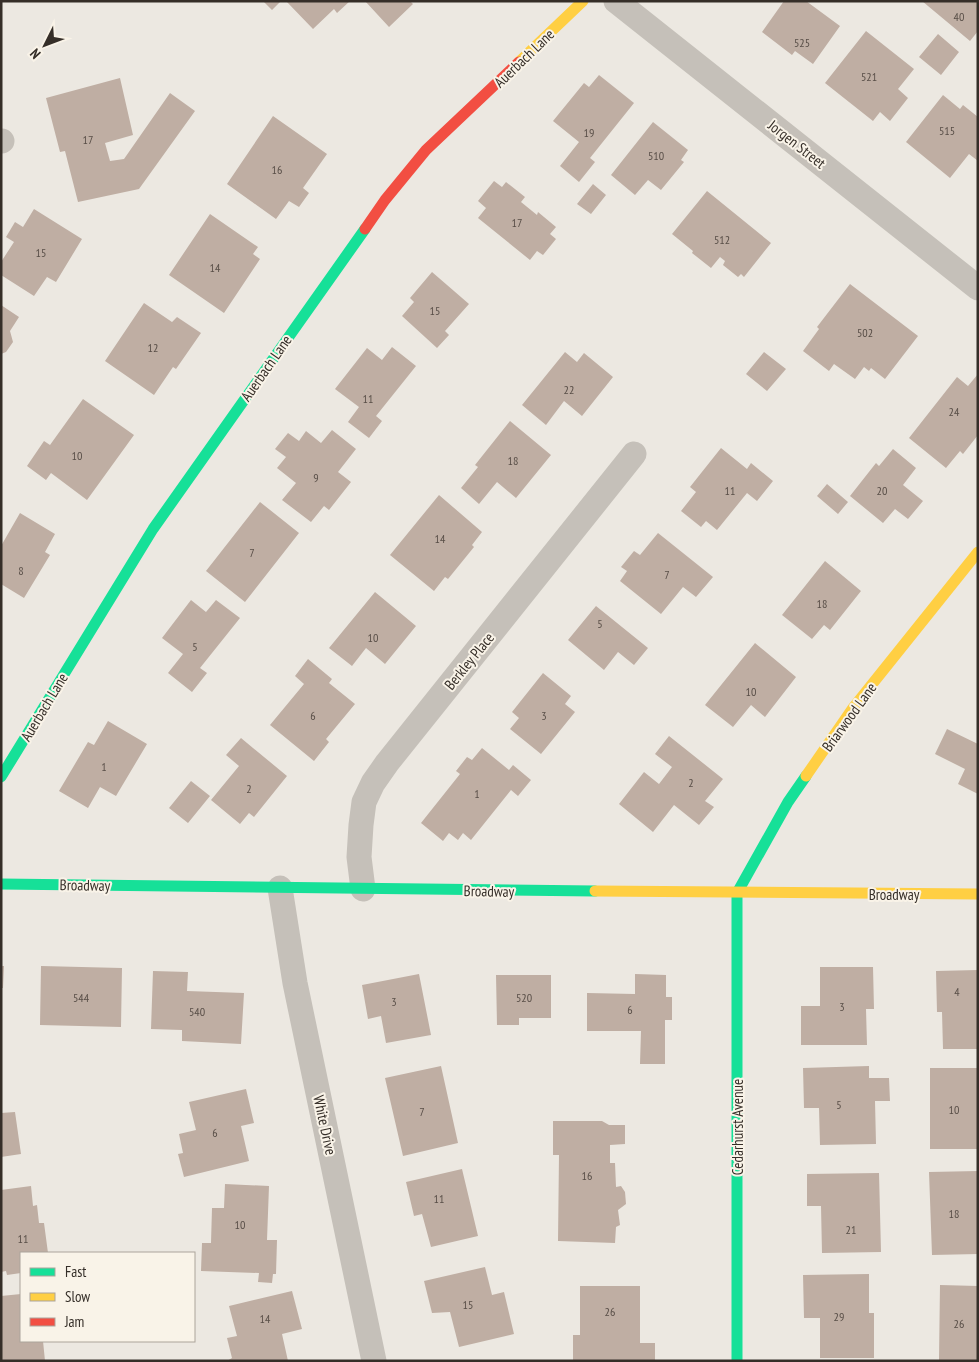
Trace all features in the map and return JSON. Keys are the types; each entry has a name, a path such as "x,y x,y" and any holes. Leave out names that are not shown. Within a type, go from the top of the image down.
{"street":[{"name":"Auerbach Lane","path":"1,777 152,529 385,200 426,150 583,1"},
{"name":"Jorgen Street","path":"616,1 978,288"},
{"name":"Berkley Place","path":"363,889 359,857 361,825 364,802 373,783 634,454"},
{"name":"Briarwood Lane","path":"737,893 788,802 848,716 978,552"},
{"name":"Broadway","path":"1,884 978,894"},
{"name":"White Drive","path":"280,888 295,983 374,1361"},
{"name":"Cedarhurst Avenue","path":"737,893 737,1361"}],"building":[{"path":"263,1 281,1 272,10"},
{"path":"286,1 350,1 337,13 334,9 313,29"},
{"path":"365,1 410,1 413,4 389,27"},
{"path":"784,1 806,1 840,26 813,64 795,51 792,55 762,32"},
{"path":"922,1 978,1 978,31 970,41"},
{"path":"866,31 914,69 898,89 908,98 890,121 880,112 873,121 825,83"},
{"path":"938,34 959,52 941,75 919,57"},
{"path":"599,75 634,103 590,158 595,162 579,182 560,166 579,142 553,121 584,83 589,87"},
{"path":"120,78 133,135 105,143 110,161 124,159 170,93 195,111 139,189 78,202 65,151 60,152 46,98"},
{"path":"943,95 960,109 963,105 978,117 978,161 969,154 950,178 906,142"},
{"path":"273,116 327,154 303,188 309,193 299,207 289,201 276,219 227,184"},
{"path":"653,122 688,150 681,160 684,162 661,190 648,180 635,195 611,175"},
{"path":"494,181 502,187 506,182 525,197 521,202 537,215 538,212 556,227 550,234 556,239 543,255 537,251 530,260 478,218 486,208 478,201"},
{"path":"593,184 606,195 591,214 577,204"},
{"path":"707,191 771,243 744,277 741,274 738,277 723,265 725,261 720,257 711,268 672,234"},
{"path":"34,209 82,239 56,282 47,277 34,296 1,275 1,262 14,242 6,237 15,222 23,227"},
{"path":"210,214 258,247 253,254 260,259 224,313 169,275"},
{"path":"432,272 469,304 445,331 449,335 437,348 402,316 414,302 410,298"},
{"path":"850,284 918,336 885,379 871,368 869,371 864,367 855,379 834,364 829,371 803,351 819,329 817,327"},
{"path":"144,303 172,322 177,317 201,333 176,369 173,367 154,395 105,361"},
{"path":"1,305 19,317 10,331 13,342 6,352 1,354"},
{"path":"392,347 416,366 376,416 382,421 369,438 348,422 359,407 335,389 367,348 382,360"},
{"path":"565,352 577,362 584,353 613,377 582,416 564,401 546,425 522,405"},
{"path":"764,352 786,369 767,391 746,374"},
{"path":"978,374 978,435 963,454 960,451 946,468 909,438 957,377 968,386"},
{"path":"83,399 134,435 87,500 51,473 46,480 27,466 44,441 50,445"},
{"path":"510,421 551,455 516,498 497,482 479,504 461,488 478,467 475,465"},
{"path":"332,430 356,449 338,472 351,482 329,510 324,506 311,522 282,500 296,483 277,468 286,457 275,449 288,433 299,441 306,431 321,443"},
{"path":"721,448 747,469 751,463 773,481 757,501 747,493 717,530 706,521 701,527 681,511 696,492 690,487"},
{"path":"893,449 916,468 903,485 923,501 908,519 895,509 883,523 850,496 876,463 879,466"},
{"path":"827,484 848,502 838,514 817,496"},
{"path":"439,495 482,532 472,545 474,547 448,579 445,577 434,591 390,555"},
{"path":"260,502 299,533 245,602 206,571"},
{"path":"20,513 55,534 45,552 50,555 24,598 1,584 1,546"},
{"path":"658,533 713,577 696,597 683,587 661,614 620,581 627,571 621,567 634,551 640,555"},
{"path":"825,561 861,591 830,630 824,625 812,639 782,615"},
{"path":"375,592 416,626 385,664 366,648 352,666 329,648"},
{"path":"191,600 206,612 216,600 240,618 200,668 207,673 192,692 168,673 183,654 162,638"},
{"path":"596,606 648,648 634,665 618,652 604,670 568,640"},
{"path":"755,643 796,677 765,717 751,705 733,727 705,705"},
{"path":"308,659 332,679 329,683 355,704 326,739 329,742 314,761 270,725 304,684 295,676"},
{"path":"543,673 571,696 565,704 575,712 541,754 510,729 519,718 512,712"},
{"path":"108,721 147,744 116,796 100,787 88,808 59,791 88,742 94,745"},
{"path":"947,729 978,744 978,794 958,784 965,769 935,754"},
{"path":"669,736 723,779 705,801 714,807 699,825 674,805 653,832 619,804 644,772 659,784 672,767 655,754"},
{"path":"241,738 287,776 254,817 249,813 240,824 211,800 239,766 226,755"},
{"path":"482,748 509,770 513,765 531,780 518,796 511,790 471,840 463,833 458,840 449,833 443,841 421,823 460,774 456,771 467,757 472,760"},
{"path":"191,781 210,796 188,823 169,808"},
{"path":"1,966 4,966 3,988 1,988"},
{"path":"41,966 122,968 121,1027 40,1025"},
{"path":"820,967 873,967 874,1009 866,1009 867,1045 801,1045 801,1006 820,1006"},
{"path":"978,970 978,1049 943,1049 942,1012 937,1012 936,971"},
{"path":"153,971 188,972 187,991 244,993 241,1044 182,1041 182,1030 151,1029"},
{"path":"419,974 431,1035 386,1043 381,1016 368,1019 362,985"},
{"path":"635,974 666,975 666,997 672,997 672,1020 665,1020 665,1064 640,1064 641,1031 587,1031 587,993 635,994"},
{"path":"496,975 551,975 551,1018 519,1018 519,1025 497,1025"},
{"path":"441,1066 458,1143 403,1156 385,1078"},
{"path":"869,1066 869,1078 889,1078 890,1101 875,1101 876,1144 820,1145 819,1108 804,1108 803,1068"},
{"path":"930,1068 978,1068 978,1149 930,1149"},
{"path":"246,1089 254,1123 241,1126 249,1161 184,1177 178,1154 183,1153 179,1134 196,1130 189,1102"},
{"path":"15,1112 21,1154 1,1157 1,1113"},
{"path":"553,1121 602,1121 609,1125 625,1125 625,1144 610,1145 610,1163 615,1163 616,1187 621,1186 625,1192 626,1204 618,1210 620,1225 616,1227 615,1243 558,1241 559,1155 553,1155"},
{"path":"462,1169 478,1236 431,1247 422,1214 414,1216 406,1182"},
{"path":"978,1171 978,1254 932,1255 929,1172"},
{"path":"879,1173 881,1252 822,1253 821,1206 807,1206 807,1174"},
{"path":"225,1184 269,1186 267,1240 277,1240 276,1274 273,1274 272,1283 258,1282 259,1273 201,1271 202,1243 211,1243 212,1208 224,1208"},
{"path":"31,1186 33,1206 37,1205 39,1223 44,1223 48,1252 20,1252 20,1273 7,1275 6,1271 1,1272 1,1190"},
{"path":"485,1267 492,1295 504,1292 514,1334 459,1347 450,1312 432,1313 424,1281"},
{"path":"869,1274 869,1313 874,1313 874,1358 820,1358 820,1318 804,1318 803,1275"},
{"path":"940,1285 978,1286 978,1361 939,1360"},
{"path":"580,1286 640,1286 640,1343 655,1343 655,1361 573,1361 573,1335 580,1335"},
{"path":"292,1291 302,1329 282,1334 288,1361 227,1361 232,1358 227,1338 237,1336 229,1306"},
{"path":"20,1294 20,1342 43,1342 45,1361 1,1361 1,1296"}],"traffic: fast":[{"path":"1,777 153,529 365,229"},
{"path":"737,1361 737,893 788,802 806,776"},
{"path":"1,884 595,891"}],"traffic: slow":[{"path":"519,62 583,1"},
{"path":"806,776 853,708 978,552"},
{"path":"595,891 978,894"}],"traffic: jam":[{"path":"365,229 385,200 426,150 519,62"}]}
